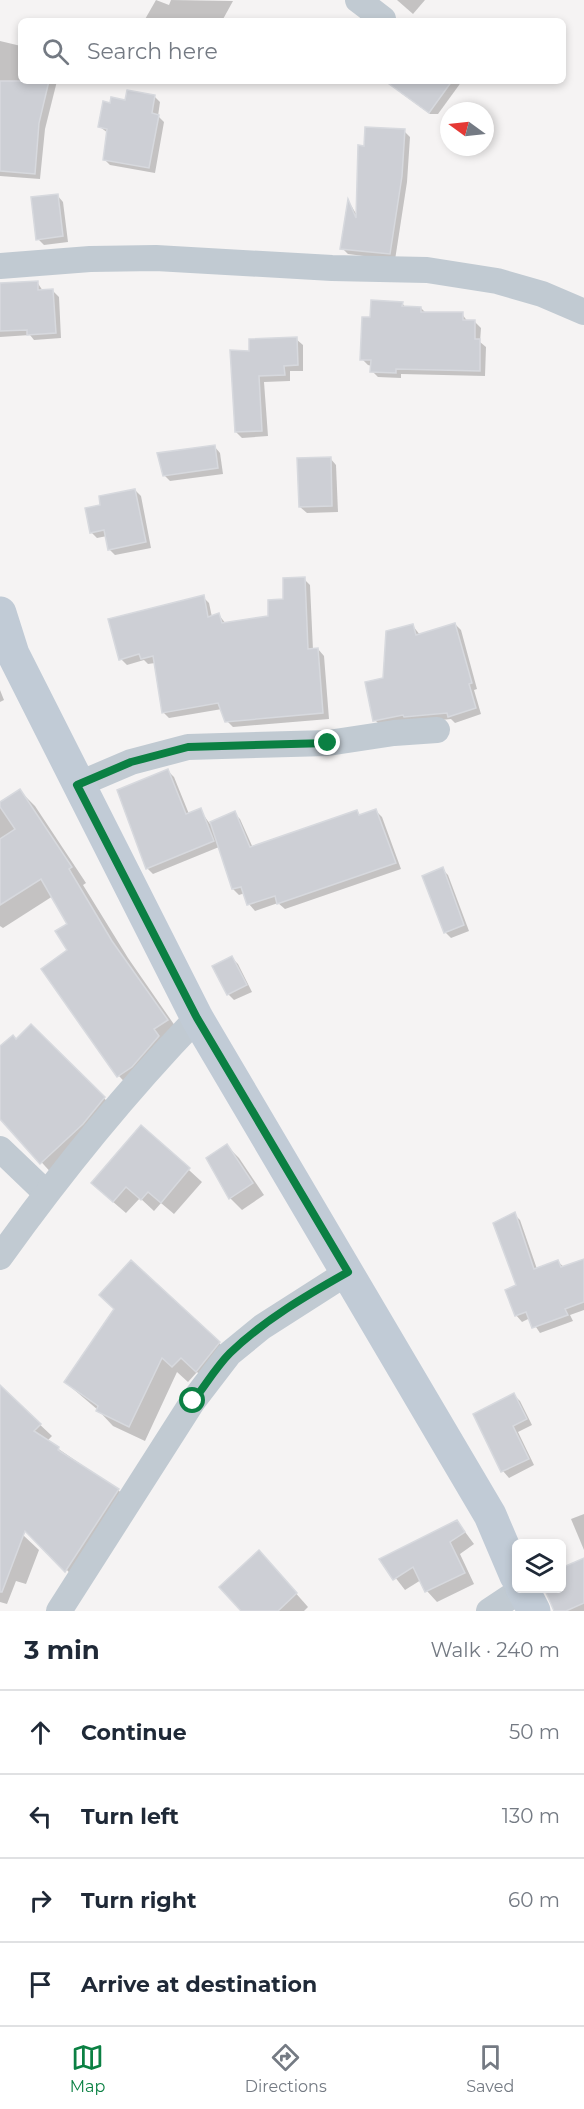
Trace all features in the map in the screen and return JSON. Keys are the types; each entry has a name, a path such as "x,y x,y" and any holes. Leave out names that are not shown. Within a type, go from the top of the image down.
{"street":[{"path":"358,0 382,18"},
{"path":"0,266 90,259 156,258 332,268 427,270 497,281 543,294 584,312"},
{"path":"0,613 13,654 77,785 197,1018 490,1515 512,1567"},
{"path":"77,785 131,762 188,747 328,743 394,733 437,730"},
{"path":"0,1257 46,1193 152,1065 197,1018"},
{"path":"0,1149 46,1193"},
{"path":"59,1611 193,1401 229,1354 271,1320 348,1272"},
{"path":"489,1611 516,1593"},
{"path":"524,1593 534,1611"}],"building":[{"path":"0,81 18,81 18,84 48,84 39,123 35,174 0,171"},
{"path":"389,84 450,84 429,113"},
{"path":"127,90 155,95 152,113 159,115 149,168 103,160 107,129 98,127 103,101 110,103 111,97 125,100"},
{"path":"365,127 405,129 402,176 390,254 340,249 348,199 356,218 358,145 364,146"},
{"path":"58,194 63,236 36,240 31,197"},
{"path":"38,281 38,290 53,289 56,333 27,335 27,330 0,331 0,283"},
{"path":"371,300 403,302 402,306 421,307 421,312 463,312 463,320 475,320 475,339 480,339 480,371 396,369 396,373 370,372 371,360 360,360 362,317 370,317"},
{"path":"297,337 298,365 284,366 285,375 259,376 262,431 235,432 230,350 249,351 249,339"},
{"path":"215,445 218,468 163,476 157,453"},
{"path":"331,457 332,506 299,507 297,458"},
{"path":"135,489 146,542 108,550 104,530 90,533 85,508 100,505 99,496"},
{"path":"305,577 308,649 318,648 323,713 225,722 218,703 162,713 153,656 141,659 139,654 119,660 108,619 204,595 208,617 219,613 222,623 268,616 268,600 283,599 283,578"},
{"path":"455,623 472,683 469,684 476,708 448,717 447,713 404,717 403,715 373,721 365,682 383,678 386,631 413,624 416,635"},
{"path":"168,769 186,814 201,808 214,841 146,869 117,790"},
{"path":"20,789 72,867 69,869 112,941 168,1020 154,1029 159,1036 132,1067 117,1077 41,969 67,950 55,931 67,924 41,879 0,905 0,839 15,829 0,807 0,802"},
{"path":"376,809 396,863 277,904 275,896 247,905 241,887 232,889 210,822 235,811 250,847 357,810 359,815"},
{"path":"443,867 464,925 444,933 422,876"},
{"path":"232,956 247,985 227,995 212,966"},
{"path":"31,1024 105,1097 83,1124 40,1164 0,1119 0,1046 13,1035 16,1039"},
{"path":"141,1125 190,1168 161,1203 148,1192 141,1200 126,1187 113,1202 91,1183"},
{"path":"227,1144 253,1183 229,1199 206,1158"},
{"path":"515,1212 534,1269 558,1260 561,1267 584,1259 584,1302 565,1309 568,1315 532,1328 526,1312 515,1316 505,1290 516,1285 493,1223"},
{"path":"131,1260 220,1342 196,1372 181,1358 172,1367 162,1358 129,1427 96,1411 98,1406 64,1382 114,1309 99,1295"},
{"path":"0,1385 41,1424 34,1431 59,1447 58,1450 119,1489 65,1572 25,1531 2,1592 0,1592"},
{"path":"514,1393 527,1419 513,1426 529,1459 501,1472 473,1414"},
{"path":"457,1520 465,1532 450,1542 465,1573 425,1592 413,1567 393,1580 379,1559"},
{"path":"259,1550 297,1593 278,1611 241,1611 219,1587"},
{"path":"584,1558 584,1603 566,1611 554,1611 546,1593 566,1593 566,1566"}],"route":[{"path":"193,1401 229,1354 307,1295 348,1272 292,1182 197,1018 77,785 131,762 188,747 328,743"}]}
